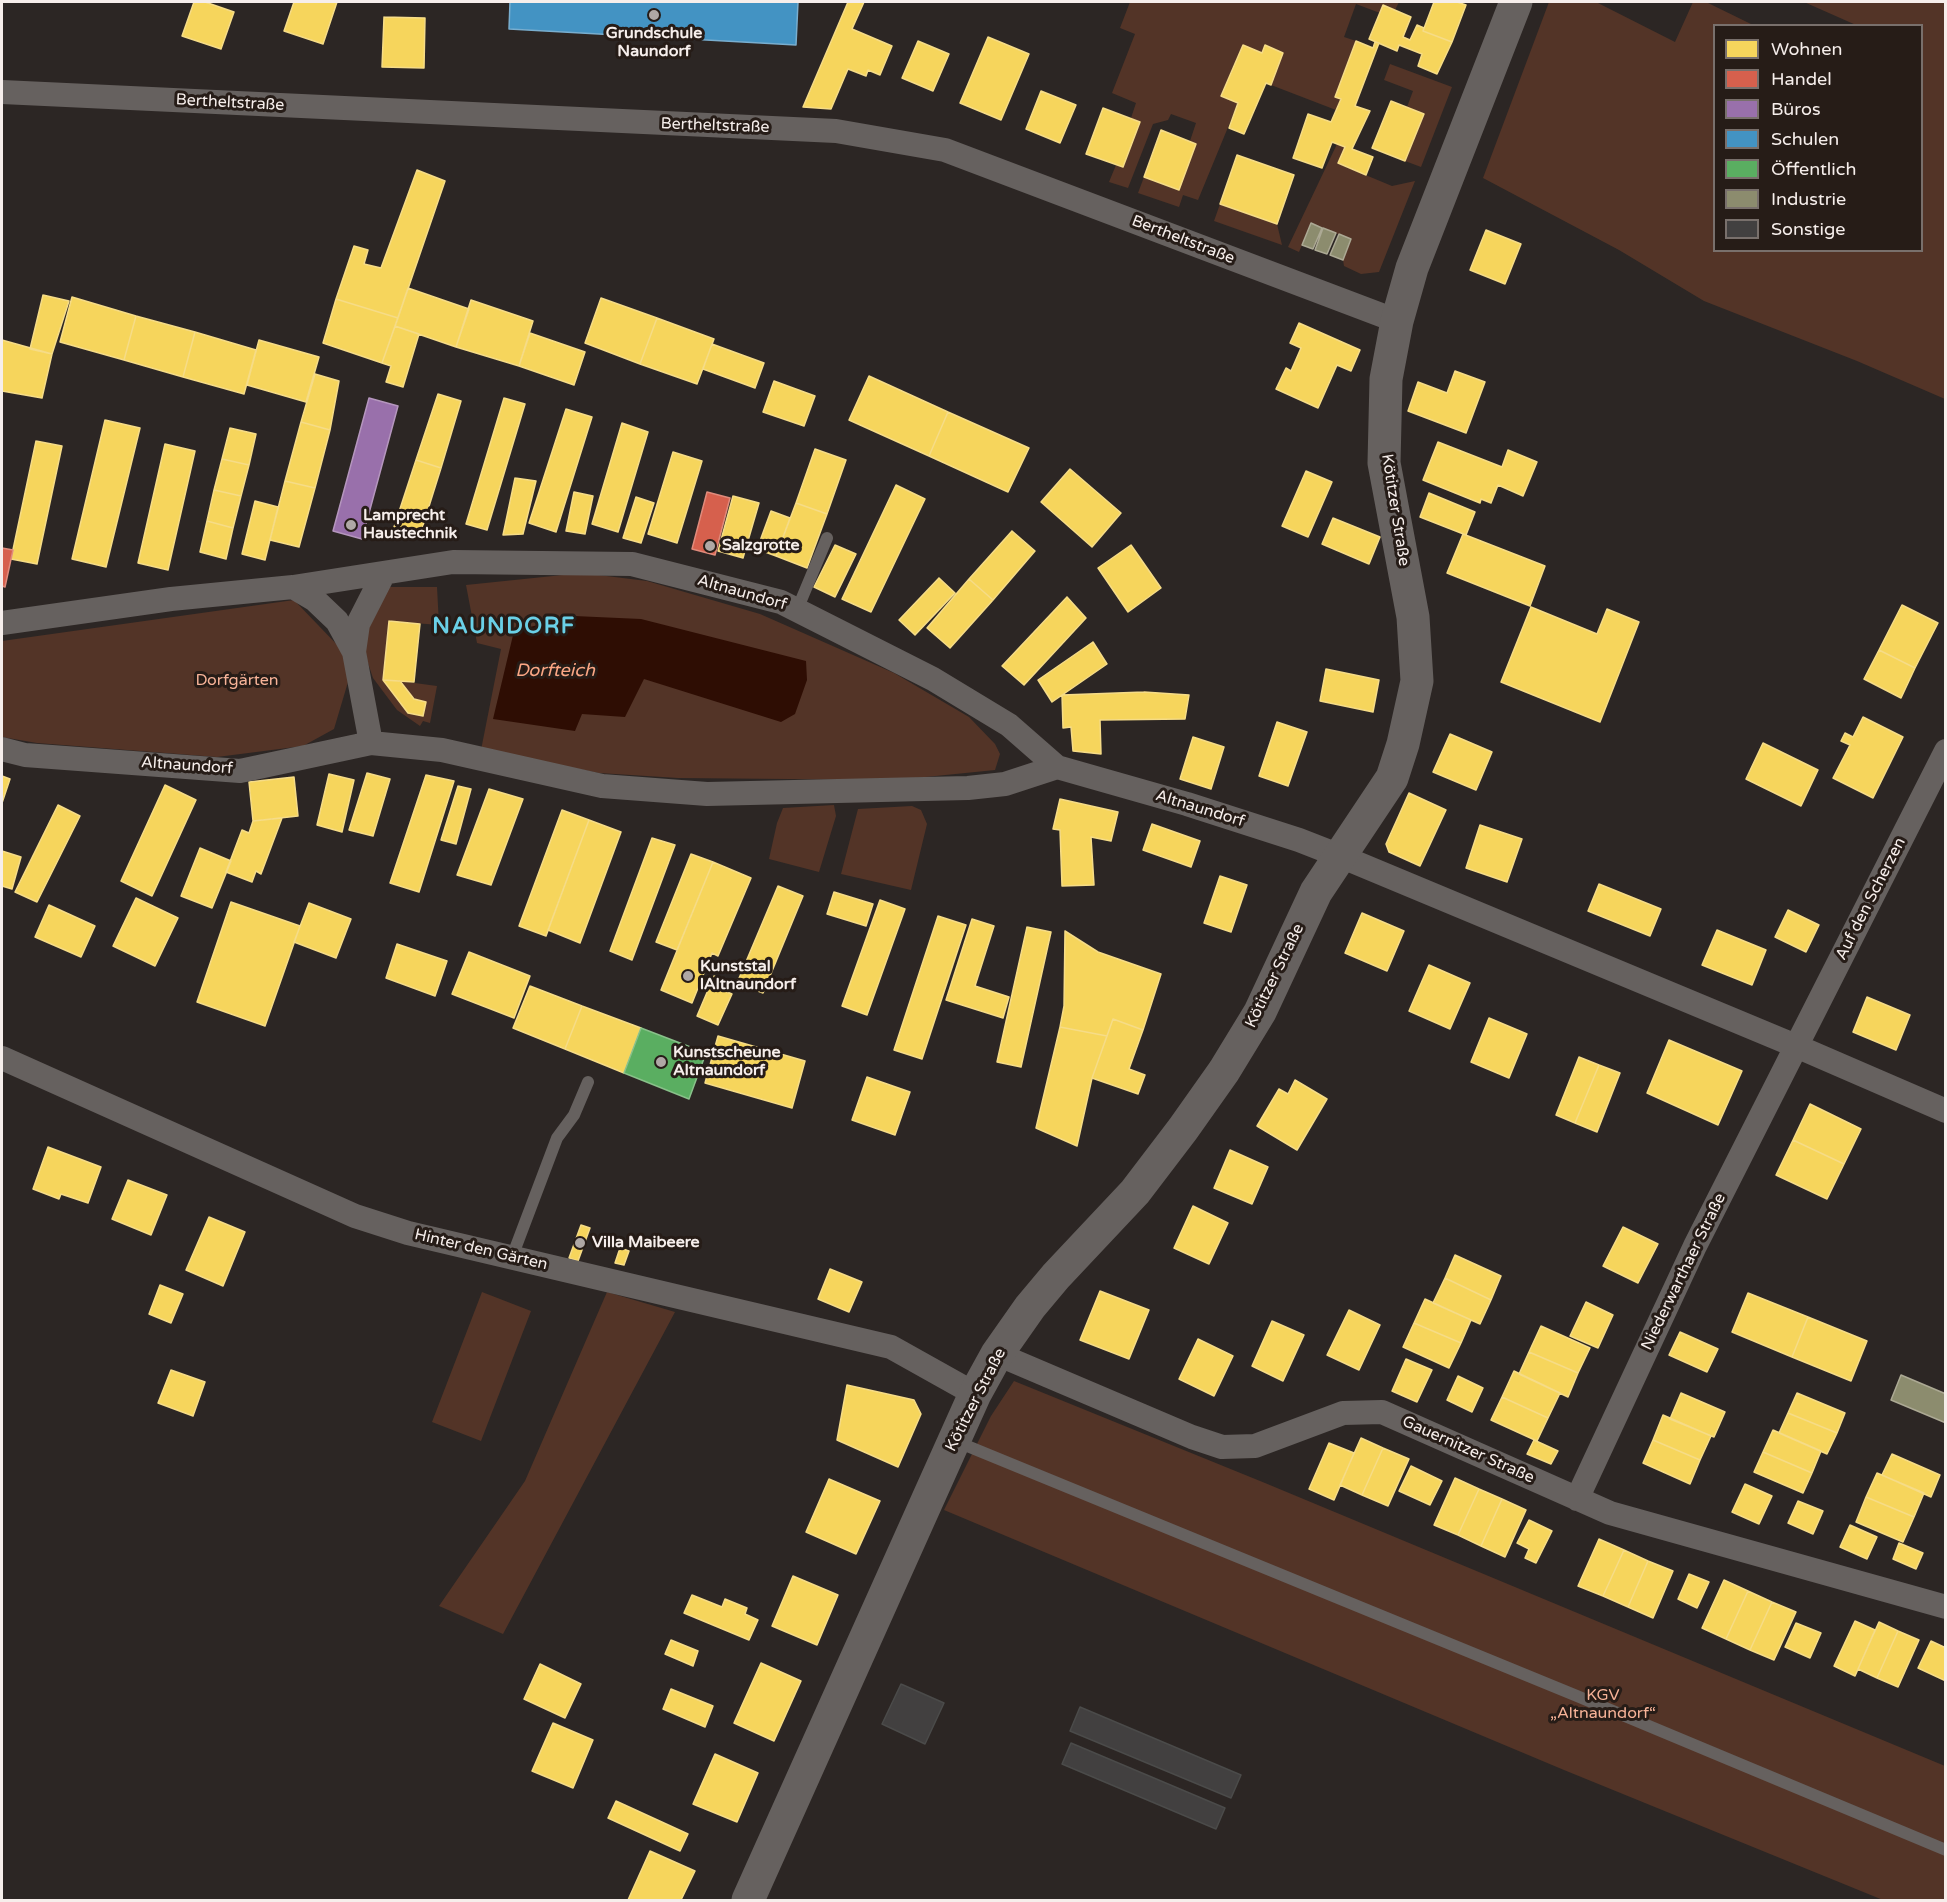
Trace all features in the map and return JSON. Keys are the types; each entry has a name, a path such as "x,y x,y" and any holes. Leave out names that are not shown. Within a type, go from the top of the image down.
{"street":[{"name":"Kötitzer Straße","path":"748,1900 975,1394 997,1354 1030,1307 1056,1276 1136,1192 1217,1081 1260,1012 1311,901 1392,778 1403,744 1416,681 1413,617 1384,463 1386,379 1397,321 1412,268 1516,2"},
{"name":"Bertheltstraße","path":"2,92 836,131 945,150 1397,321"},
{"name":"Altnaundorf","path":"2,623 171,598 293,587 453,562 632,564 781,602 933,679 1009,725 1057,767 1187,804 1299,840 1340,856"},
{"path":"371,742 354,652 358,624 384,573"},
{"path":"293,587 315,600 336,621 354,652"},
{"name":"Altnaundorf","path":"2,749 25,754 240,771 371,742 442,750 602,786 707,794 968,788 1005,784 1057,767"},
{"name":"Auf den Scherzen","path":"1796,1046 1946,751"},
{"path":"1340,856 1946,1111"},
{"name":"Niederwarthaer Straße","path":"1576,1499 1695,1246 1796,1046"},
{"name":"Hinter den Gärten","path":"2,1058 355,1216 408,1233 891,1347 975,1394"},
{"name":"Gauernitzer Straße","path":"997,1354 1192,1437 1222,1447 1255,1446 1343,1413 1382,1412 1610,1513 1946,1607"}],"lane":[{"path":"797,610 827,537"},
{"path":"512,1257 556,1138 574,1115 588,1082"},
{"path":"954,1441 1556,1687 1946,1850"}],"green space":[{"path":"1130,2 1399,2 1395,10 1383,5 1380,13 1356,4 1344,37 1356,41 1335,97 1341,99 1336,110 1271,85 1282,53 1265,45 1262,53 1243,45 1221,95 1238,103 1198,200 1183,195 1179,207 1138,193 1144,177 1179,189 1195,143 1190,141 1196,123 1171,114 1168,120 1153,124 1128,188 1109,182 1116,165 1123,167 1139,122 1131,118 1136,103 1112,93 1135,34 1120,28"},
{"path":"1549,2 1596,2 1675,42 1693,2 1706,2 1751,24 1713,24 1713,252 1923,252 1923,24 1854,24 1804,2 1945,2 1945,399 1857,361 1704,301 1619,250 1483,178"},
{"path":"1390,64 1452,87 1421,167 1405,161 1424,114 1407,107 1413,91 1384,80"},
{"path":"1337,144 1345,147 1339,164 1392,186 1415,181 1379,272 1361,274 1344,266 1343,260 1351,239 1311,224 1299,252 1288,247"},
{"path":"1220,204 1277,224 1282,245 1214,221"},
{"path":"582,573 647,581 760,614 894,673 969,717 995,744 1000,754 995,770 896,780 678,778 599,773 481,750 501,649 477,643 466,585"},
{"path":"389,587 437,587 439,625 389,621 383,679 408,713 423,715 426,702 414,699 400,681 437,686 430,723 423,721 420,726 397,710 373,678 364,651 367,625"},
{"name":"Dorfgärten","path":"294,600 344,652 348,682 334,729 303,746 217,757 37,743 2,737 2,641"},
{"path":"834,805 836,816 819,872 769,859 777,823 783,808"},
{"path":"912,806 921,810 927,824 911,890 841,874 858,809"},
{"path":"482,1292 531,1311 481,1441 432,1422"},
{"path":"607,1292 675,1312 503,1634 439,1606 525,1481"},
{"name":"KGV „Altnaundorf“","path":"1014,1381 1945,1766 1945,1900 1883,1900 1564,1770 944,1510 991,1416"}],"water":[{"name":"Dorfteich","path":"574,616 641,619 806,661 807,680 795,714 781,722 644,679 625,717 582,714 575,731 493,719 514,631"}],"building: Wohnen":[{"path":"194,2 205,2 234,12 221,49 182,36"},
{"path":"294,2 337,2 323,44 284,31"},
{"path":"848,2 864,2 852,29 892,46 880,75 868,70 866,76 848,69 831,109 803,107"},
{"path":"1434,2 1457,2 1466,5 1452,42 1423,31"},
{"path":"1383,5 1411,17 1403,37 1410,40 1417,25 1424,28 1423,31 1452,42 1437,74 1418,66 1422,54 1399,45 1397,51 1369,39"},
{"path":"384,17 425,18 424,68 382,67"},
{"path":"988,37 1029,54 1001,120 960,103"},
{"path":"918,41 949,54 933,91 902,78"},
{"path":"1356,41 1373,48 1375,42 1379,43 1355,106 1370,111 1352,149 1373,157 1366,175 1338,163 1345,147 1332,142 1322,168 1293,158 1308,114 1331,122 1341,99 1335,97"},
{"path":"1243,45 1262,53 1265,45 1283,53 1271,85 1266,83 1244,134 1229,128 1238,103 1221,96"},
{"path":"1041,91 1076,105 1060,143 1026,129"},
{"path":"1391,101 1424,114 1405,161 1372,148"},
{"path":"1103,108 1140,122 1123,167 1086,154"},
{"path":"1161,130 1196,144 1179,190 1144,177"},
{"path":"1237,155 1294,175 1277,224 1220,204"},
{"path":"417,170 445,181 398,318 336,299 354,246 368,250 364,264 381,268"},
{"path":"1486,230 1521,244 1505,284 1470,270"},
{"path":"408,288 469,309 456,347 395,326"},
{"path":"43,295 69,301 52,354 30,349"},
{"path":"72,297 136,316 124,360 60,342"},
{"path":"601,298 657,318 640,364 585,343"},
{"path":"336,299 398,318 382,363 323,343"},
{"path":"471,300 533,321 519,366 456,347"},
{"path":"136,316 195,332 183,377 124,360"},
{"path":"657,318 714,339 697,384 640,364"},
{"path":"1299,323 1360,350 1351,371 1337,365 1318,408 1276,389 1286,368 1291,371 1301,348 1290,343"},
{"path":"395,326 419,334 403,387 386,382 391,366 382,363"},
{"path":"195,332 256,350 244,394 183,377"},
{"path":"530,333 585,352 574,385 519,366"},
{"path":"2,340 52,354 42,398 2,391"},
{"path":"259,340 319,357 306,402 247,385"},
{"path":"712,344 764,363 755,388 703,369"},
{"path":"1455,371 1485,382 1466,433 1408,411 1418,382 1447,393"},
{"path":"315,374 339,381 330,430 301,422"},
{"path":"869,376 948,412 929,456 849,420"},
{"path":"774,381 815,396 804,426 763,412"},
{"path":"438,394 461,401 441,468 416,460"},
{"path":"504,398 525,404 487,530 466,524"},
{"path":"566,409 592,417 556,532 529,523"},
{"path":"948,412 1029,448 1008,492 929,456"},
{"path":"105,420 140,428 106,567 72,559"},
{"path":"301,422 330,430 315,488 285,481"},
{"path":"622,423 648,432 618,532 592,524"},
{"path":"230,428 256,434 249,465 222,459"},
{"path":"36,441 62,446 37,564 11,559"},
{"path":"1438,442 1502,467 1508,450 1537,462 1523,496 1498,485 1491,503 1481,499 1480,503 1423,480"},
{"path":"165,444 195,451 168,570 138,563"},
{"path":"815,449 846,460 827,514 796,503"},
{"path":"673,452 702,461 677,543 648,534"},
{"path":"222,459 249,465 241,496 214,490"},
{"path":"416,460 441,468 420,535 394,527"},
{"path":"1070,469 1121,513 1092,547 1041,502"},
{"path":"1306,471 1332,482 1308,537 1282,526"},
{"path":"515,478 536,481 523,534 503,535"},
{"path":"285,481 315,488 299,547 270,540"},
{"path":"896,485 925,499 871,612 842,599"},
{"path":"214,490 241,496 233,528 207,521"},
{"path":"574,492 593,496 585,534 566,531"},
{"path":"1429,493 1475,512 1466,535 1420,517"},
{"path":"733,496 759,503 743,558 718,551"},
{"path":"636,497 654,503 641,543 623,538"},
{"path":"255,501 278,507 265,560 242,554"},
{"path":"796,503 827,514 807,568 776,556"},
{"path":"771,511 790,518 776,556 757,549"},
{"path":"1333,518 1380,537 1369,564 1322,544"},
{"path":"207,521 233,528 226,559 200,552"},
{"path":"1012,531 1035,551 993,600 969,579"},
{"path":"1463,534 1545,566 1530,606 1447,573"},
{"path":"835,545 856,554 835,597 814,587"},
{"path":"1131,545 1161,588 1128,612 1098,568"},
{"path":"939,578 955,593 915,635 899,620"},
{"path":"969,579 993,600 950,648 927,628"},
{"path":"1067,597 1086,618 1024,685 1002,666"},
{"path":"1902,605 1938,623 1915,668 1879,650"},
{"path":"1531,607 1597,634 1607,609 1639,622 1600,722 1501,682"},
{"path":"389,621 420,624 414,682 383,680"},
{"path":"1093,642 1107,664 1052,702 1038,680"},
{"path":"1879,650 1915,668 1901,698 1864,679"},
{"path":"1326,669 1379,680 1373,712 1320,701"},
{"path":"383,680 400,681 414,699 426,702 423,716 408,713"},
{"path":"1144,692 1189,695 1185,719 1100,720 1101,754 1073,751 1071,727 1063,728 1062,695"},
{"path":"1863,717 1903,737 1873,798 1833,778 1850,745 1841,741 1845,733 1853,737"},
{"path":"1277,722 1307,732 1288,786 1259,776"},
{"path":"1450,734 1492,752 1476,790 1433,772"},
{"path":"1193,737 1224,747 1211,789 1180,779"},
{"path":"1763,743 1818,770 1801,806 1746,779"},
{"path":"367,773 390,779 373,836 349,830"},
{"path":"329,774 354,780 342,832 317,825"},
{"path":"426,775 454,781 419,892 390,883"},
{"path":"2,776 10,779 2,803"},
{"path":"294,777 298,816 253,821 249,782"},
{"path":"165,785 196,800 152,896 121,881"},
{"path":"458,786 471,789 456,844 441,840"},
{"path":"489,789 523,799 491,885 457,875"},
{"path":"1409,793 1446,810 1420,866 1389,852 1386,844"},
{"path":"1060,799 1118,812 1111,841 1091,837 1094,885 1062,886 1060,830 1053,829"},
{"path":"58,805 80,816 37,902 15,892"},
{"path":"562,810 589,820 546,936 519,926"},
{"path":"282,818 261,874 256,871 252,882 226,872 242,830 249,833 253,821"},
{"path":"589,820 621,832 580,943 548,930"},
{"path":"1152,824 1200,841 1191,867 1143,850"},
{"path":"1480,825 1522,839 1507,882 1466,868"},
{"path":"652,838 675,845 632,960 610,951"},
{"path":"200,848 231,861 212,908 181,896"},
{"path":"2,851 21,857 12,889 2,886"},
{"path":"691,854 713,862 677,950 656,942"},
{"path":"713,862 751,878 718,956 712,953 692,1003 661,990"},
{"path":"1220,876 1247,885 1231,932 1204,923"},
{"path":"1599,884 1661,909 1650,936 1588,911"},
{"path":"778,886 803,896 763,993 737,983"},
{"path":"834,892 873,904 866,926 827,914"},
{"path":"136,898 178,918 155,966 113,946"},
{"path":"880,900 905,909 867,1015 842,1006"},
{"path":"231,902 300,926 265,1026 197,1002"},
{"path":"309,903 351,919 336,958 294,942"},
{"path":"49,905 95,926 81,957 35,937"},
{"path":"1788,910 1819,925 1806,952 1775,937"},
{"path":"1362,913 1404,931 1387,971 1345,953"},
{"path":"938,916 966,925 922,1059 894,1050"},
{"path":"972,919 994,926 975,986 1009,997 1003,1018 946,1000"},
{"path":"1027,927 1051,932 1021,1067 997,1062"},
{"path":"1717,930 1766,950 1752,985 1702,965"},
{"path":"1065,931 1098,952 1161,974 1143,1030 1113,1019 1107,1036 1060,1027 1064,1006"},
{"path":"397,944 447,961 435,996 386,978"},
{"path":"469,952 530,976 514,1018 452,994"},
{"path":"1429,965 1470,983 1450,1029 1409,1011"},
{"path":"714,976 730,983 727,992 732,994 718,1025 697,1016"},
{"path":"530,986 582,1006 565,1049 513,1028"},
{"path":"1867,997 1910,1015 1896,1050 1853,1032"},
{"path":"582,1006 641,1028 624,1073 565,1049"},
{"path":"1489,1018 1527,1034 1509,1078 1471,1062"},
{"path":"1113,1019 1143,1030 1129,1069 1145,1075 1138,1094 1092,1078"},
{"path":"1060,1027 1107,1036 1092,1078 1077,1146 1036,1128"},
{"path":"718,1036 805,1061 792,1108 705,1083"},
{"path":"1669,1040 1742,1071 1718,1125 1647,1093"},
{"path":"1579,1057 1599,1065 1575,1123 1556,1115"},
{"path":"1599,1065 1620,1073 1597,1132 1575,1123"},
{"path":"867,1077 910,1092 895,1135 852,1120"},
{"path":"1295,1080 1327,1099 1297,1150 1257,1126 1279,1089 1288,1094"},
{"path":"1810,1104 1861,1129 1844,1164 1793,1140"},
{"path":"1793,1140 1844,1164 1827,1199 1776,1175"},
{"path":"48,1147 101,1167 88,1203 61,1194 59,1199 33,1189"},
{"path":"1230,1150 1268,1167 1252,1204 1214,1188"},
{"path":"128,1180 167,1195 151,1235 112,1219"},
{"path":"1193,1206 1228,1223 1209,1264 1174,1248"},
{"path":"209,1217 245,1232 223,1286 186,1270"},
{"name":"Villa Maibeere","path":"581,1225 590,1228 578,1261 569,1258"},
{"path":"1623,1227 1658,1244 1638,1283 1603,1266"},
{"path":"620,1248 629,1251 624,1265 615,1263"},
{"path":"1455,1255 1501,1276 1491,1300 1445,1278"},
{"path":"830,1269 862,1282 849,1312 818,1299"},
{"path":"1445,1278 1491,1300 1480,1324 1433,1303"},
{"path":"160,1285 183,1294 171,1323 149,1314"},
{"path":"1100,1291 1149,1310 1129,1359 1080,1340"},
{"path":"1748,1293 1808,1317 1792,1357 1732,1332"},
{"path":"1425,1299 1471,1320 1461,1343 1414,1323"},
{"path":"1586,1302 1613,1315 1598,1348 1570,1336"},
{"path":"1349,1310 1380,1325 1359,1370 1327,1355"},
{"path":"1808,1317 1867,1341 1851,1381 1792,1357"},
{"path":"1272,1321 1304,1335 1283,1381 1252,1366"},
{"path":"1414,1323 1461,1343 1449,1368 1403,1347"},
{"path":"1541,1326 1590,1348 1578,1373 1529,1352"},
{"path":"1680,1332 1718,1349 1707,1372 1669,1355"},
{"path":"1198,1339 1233,1356 1214,1396 1179,1379"},
{"path":"1529,1352 1578,1373 1568,1397 1519,1374"},
{"path":"1406,1359 1432,1370 1417,1402 1392,1391"},
{"path":"171,1370 205,1382 193,1416 158,1403"},
{"path":"1514,1371 1560,1393 1548,1418 1502,1397"},
{"path":"1458,1376 1483,1388 1472,1412 1447,1400"},
{"path":"847,1385 914,1400 921,1414 898,1467 837,1440"},
{"path":"1681,1393 1725,1412 1714,1437 1670,1419"},
{"path":"1797,1393 1845,1413 1837,1433 1788,1413"},
{"path":"1502,1397 1548,1418 1537,1441 1491,1420"},
{"path":"1788,1413 1837,1433 1827,1454 1779,1433"},
{"path":"1663,1415 1711,1436 1700,1460 1653,1440"},
{"path":"1773,1430 1821,1451 1812,1473 1763,1452"},
{"path":"1361,1438 1383,1448 1362,1495 1340,1485"},
{"path":"1534,1440 1558,1451 1551,1464 1527,1454"},
{"path":"1653,1440 1700,1460 1690,1484 1643,1463"},
{"path":"1329,1443 1354,1453 1334,1500 1309,1489"},
{"path":"1383,1448 1409,1459 1388,1506 1362,1495"},
{"path":"1763,1452 1812,1473 1803,1493 1754,1472"},
{"path":"1892,1454 1940,1475 1931,1497 1882,1475"},
{"path":"1411,1466 1442,1481 1430,1505 1399,1491"},
{"path":"1877,1473 1924,1493 1914,1517 1866,1497"},
{"path":"1455,1478 1479,1489 1458,1535 1434,1525"},
{"path":"829,1479 880,1501 856,1554 806,1532"},
{"path":"1745,1484 1772,1496 1759,1524 1732,1512"},
{"path":"1479,1489 1502,1499 1481,1546 1458,1535"},
{"path":"1866,1497 1914,1517 1903,1542 1856,1522"},
{"path":"1502,1499 1526,1510 1505,1557 1481,1546"},
{"path":"1798,1501 1823,1511 1813,1534 1788,1523"},
{"path":"1529,1520 1552,1531 1536,1563 1525,1558 1529,1549 1517,1543"},
{"path":"1850,1525 1877,1537 1867,1559 1840,1547"},
{"path":"1599,1539 1624,1550 1603,1596 1578,1586"},
{"path":"1899,1543 1923,1553 1916,1569 1893,1559"},
{"path":"1624,1550 1648,1561 1628,1607 1603,1596"},
{"path":"1648,1561 1673,1571 1653,1618 1628,1607"},
{"path":"1689,1574 1709,1582 1697,1608 1678,1599"},
{"path":"793,1576 838,1595 817,1645 772,1626"},
{"path":"1724,1580 1748,1591 1726,1639 1702,1628"},
{"path":"1748,1591 1772,1602 1750,1650 1726,1639"},
{"path":"692,1595 722,1607 725,1599 747,1608 745,1614 758,1620 749,1640 684,1613"},
{"path":"1772,1602 1796,1612 1774,1660 1750,1650"},
{"path":"1855,1621 1875,1630 1855,1676 1834,1666"},
{"path":"1879,1622 1898,1631 1877,1678 1858,1669"},
{"path":"1796,1623 1821,1633 1810,1658 1785,1647"},
{"path":"1898,1631 1919,1640 1898,1687 1877,1678"},
{"path":"671,1640 698,1651 693,1666 665,1654"},
{"path":"1931,1641 1946,1648 1946,1681 1918,1668"},
{"path":"761,1663 801,1681 774,1741 734,1723"},
{"path":"540,1664 581,1684 565,1718 524,1699"},
{"path":"671,1689 713,1706 705,1727 663,1709"},
{"path":"553,1723 593,1740 573,1788 532,1771"},
{"path":"715,1754 758,1773 737,1822 693,1804"},
{"path":"616,1801 688,1834 680,1851 608,1818"},
{"path":"650,1851 695,1871 681,1900 628,1900"}],"building: Handel":[{"path":"707,492 730,498 715,555 692,549"},
{"path":"2,548 13,550 5,587 2,586"}],"building: Büros":[{"path":"369,398 398,406 362,539 333,531"}],"building: Schulen":[{"name":"Grundschule Naundorf","path":"510,2 798,2 796,45 509,29"}],"building: Öffentlich":[{"path":"641,1028 706,1053 689,1099 624,1073"}],"building: Industrie":[{"path":"1311,223 1322,228 1313,249 1302,245"},
{"path":"1323,228 1336,233 1327,254 1315,250"},
{"path":"1339,234 1351,239 1343,260 1330,255"},
{"path":"1901,1375 1946,1394 1946,1423 1891,1400"}],"building: Sonstige":[{"path":"901,1684 944,1703 925,1744 882,1724"},
{"path":"1080,1707 1241,1775 1231,1798 1070,1731"},
{"path":"1071,1743 1225,1808 1216,1829 1062,1764"}],"place":[{"name":"Grundschule Naundorf","path":"654,15"},
{"name":"Lamprecht Haustechnik","path":"351,525"},
{"name":"Salzgrotte","path":"710,546"},
{"name":"Kunststal lAltnaundorf","path":"688,976"},
{"name":"Kunstscheune Altnaundorf","path":"661,1062"},
{"name":"Villa Maibeere","path":"580,1243"}],"district":[{"name":"NAUNDORF","path":"504,627"}]}
